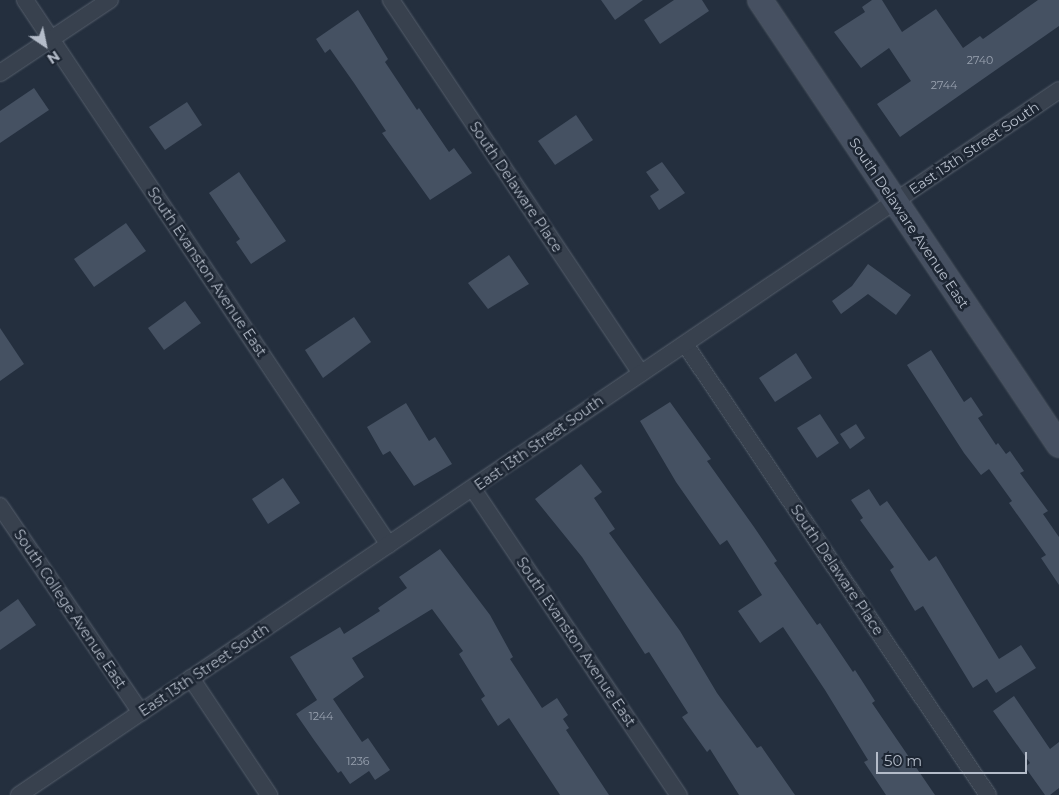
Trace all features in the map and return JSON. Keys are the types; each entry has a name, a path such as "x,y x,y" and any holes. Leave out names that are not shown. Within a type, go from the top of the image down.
{"main road":[{"name":"South Delaware Avenue East","path":"760,0 894,203 1059,446"}],"street":[{"name":"South Evanston Avenue East","path":"25,0 389,545"},
{"path":"0,73 110,0"},
{"name":"South Delaware Place","path":"391,0 641,373"},
{"name":"East 13th Street South","path":"19,795 1059,90"},
{"name":"South Delaware Place","path":"686,344 988,795"},
{"name":"South Evanston Avenue East","path":"473,489 679,795"},
{"name":"South College Avenue East","path":"0,506 141,712"},
{"path":"192,678 269,795"}],"building":[{"path":"601,0 643,0 615,20"},
{"path":"674,0 702,0 709,11 660,44 644,20"},
{"path":"872,0 882,0 902,32 936,9 963,48 980,36 983,39 1038,0 1059,0 1059,26 900,137 877,104 911,81 889,48 861,68 834,32 865,12 862,7"},
{"path":"358,10 388,59 385,62 417,110 419,108 449,152 454,148 472,173 430,200 382,133 386,131 330,49 325,53 316,39"},
{"path":"34,88 49,110 0,143 0,111"},
{"path":"187,102 202,125 165,150 149,127"},
{"path":"576,115 593,140 555,165 538,141"},
{"path":"662,162 685,193 659,210 650,196 659,190 646,172"},
{"path":"239,172 286,241 251,264 236,242 240,239 209,193"},
{"path":"126,223 146,251 94,287 74,259"},
{"path":"509,255 529,284 488,309 468,283"},
{"path":"868,264 911,295 896,315 868,294 841,314 832,301 852,286"},
{"path":"185,301 201,323 164,350 148,328"},
{"path":"354,317 371,342 323,378 305,350"},
{"path":"0,328 24,364 0,381"},
{"path":"931,350 964,402 971,397 983,415 978,418 996,445 998,443 1006,454 1010,451 1024,471 1020,473 1048,511 1043,514 1059,537 1059,585 1041,558 1046,555 1009,503 1012,501 989,469 981,475 964,453 907,365"},
{"path":"796,353 812,378 775,402 759,378"},
{"path":"670,402 711,459 707,461 777,561 774,563 817,625 820,623 853,672 855,670 875,701 872,703 935,795 886,795 864,762 868,760 783,627 760,643 738,611 762,595 727,540 720,545 676,482 640,421"},
{"path":"406,403 429,441 435,437 452,464 414,486 390,451 383,455 367,427"},
{"path":"820,414 839,443 817,458 797,428"},
{"path":"856,424 865,438 850,449 840,434"},
{"path":"581,464 602,492 594,498 615,529 609,533 680,631 717,693 757,748 761,746 795,795 739,795 710,749 707,752 682,717 688,713 649,652 645,654 582,557 535,499"},
{"path":"283,478 300,503 268,524 252,499"},
{"path":"869,489 880,506 887,501 929,561 936,556 999,659 1021,645 1036,668 996,693 987,679 973,688 923,606 915,611 890,570 894,567 860,520 863,518 851,500"},
{"path":"440,549 490,615 513,657 510,659 542,708 557,698 568,715 563,719 569,728 566,730 609,795 560,795 509,718 498,726 481,699 485,696 459,654 463,651 432,609 352,658 364,677 333,699 362,742 368,738 390,770 375,780 369,771 350,784 341,771 338,773 296,714 317,700 290,657 340,627 344,634 380,611 378,608 407,588 399,577"},
{"path":"18,599 36,625 0,650 0,612"},
{"path":"1014,696 1050,749 1059,742 1059,788 1050,795 1045,795 1025,767 1030,763 993,711"}]}
